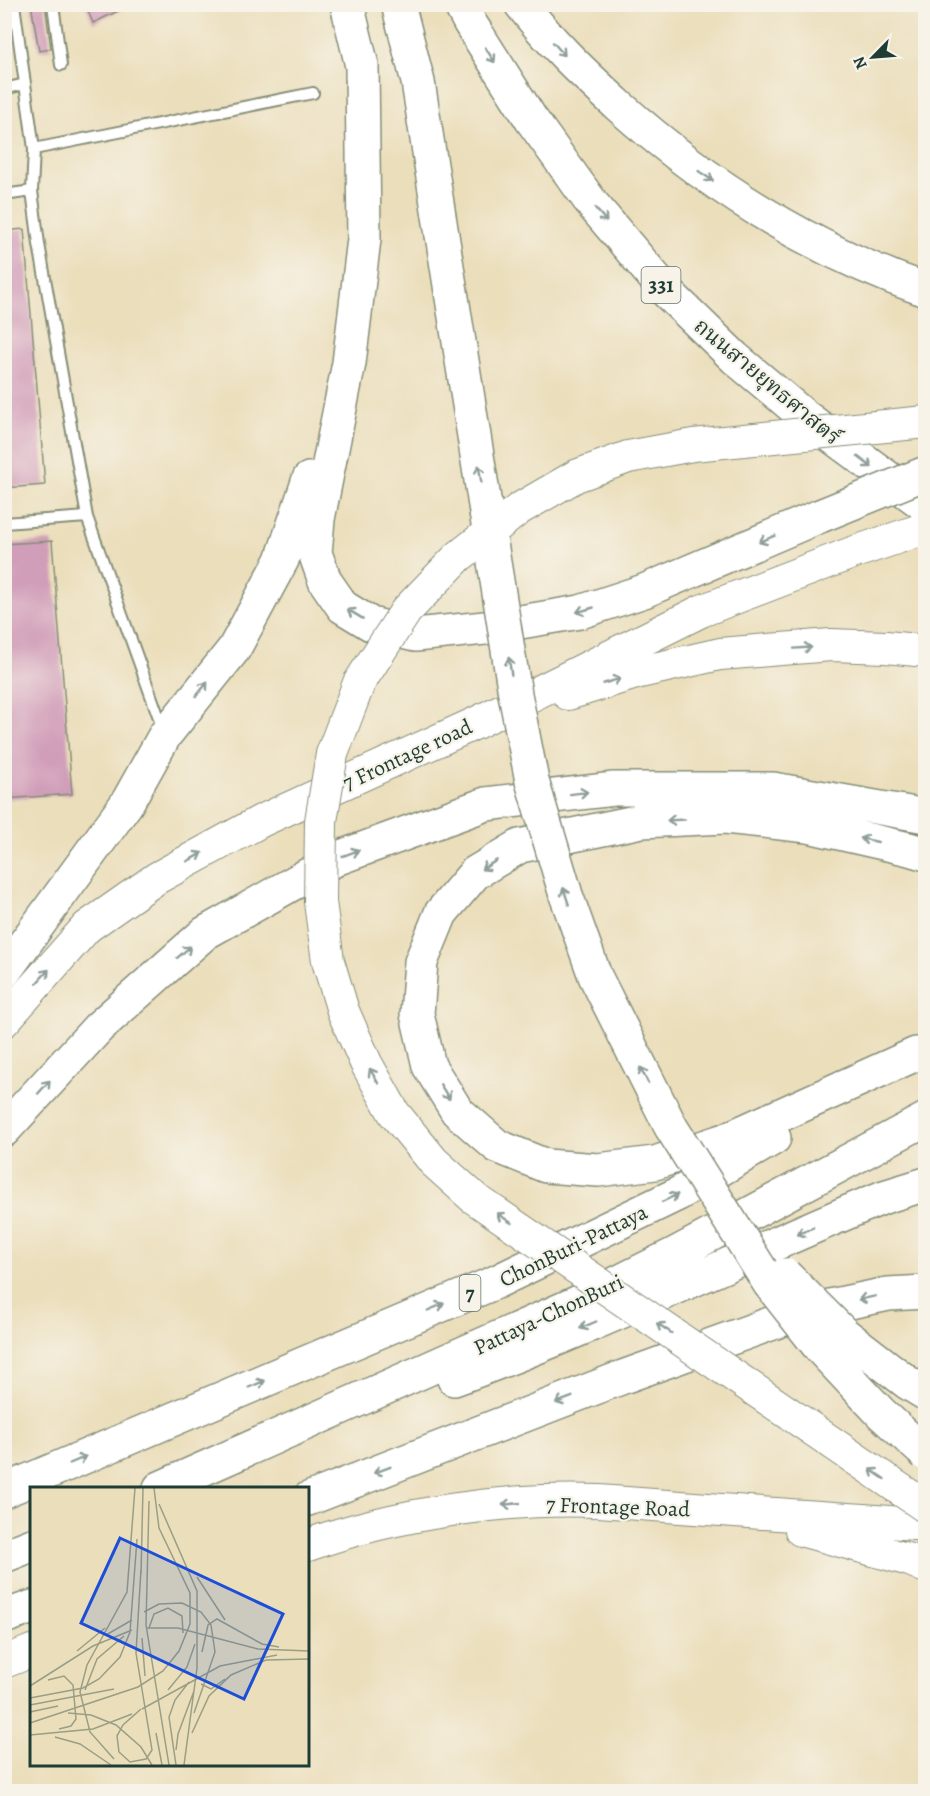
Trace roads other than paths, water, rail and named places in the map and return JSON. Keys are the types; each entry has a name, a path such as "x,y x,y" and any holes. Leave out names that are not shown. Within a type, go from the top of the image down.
{"main road":[{"path":"346,4 362,66 364,239 349,363 318,519 315,553 325,581 343,607 371,624 415,635 485,628 580,612 644,591 926,473"},
{"path":"398,4 418,82 515,694 532,782 566,895 595,976 671,1127 769,1284 821,1349 881,1413 926,1454"},
{"name":"ถนนสายยุทธศาสตร์","path":"460,4 531,119 593,205 666,291 735,358 803,415 926,506"},
{"path":"521,4 578,69 699,172 765,216 926,300"},
{"path":"836,254 926,290"},
{"path":"4,972 127,803 165,735 234,649 282,560 349,363"},
{"path":"926,422 693,445 628,457 576,476 519,509 458,557 406,611 359,683 332,754 321,821 320,902 328,961 343,1011 366,1063 394,1113 434,1162 474,1198 926,1507"},
{"name":"7 Frontage road","path":"4,1020 87,927 157,878 261,821 476,723 701,611 852,553 926,528"},
{"path":"476,723 636,673 720,654 831,645 926,651"},
{"path":"4,1130 99,1027 205,933 338,858 486,804 614,789 773,789 926,816"},
{"path":"921,1051 725,1140 656,1163 598,1170 556,1167 546,1166 497,1146 457,1111 429,1066 417,1014 421,962 441,913 475,873 520,846 641,821 725,817 808,826 926,854"},
{"name":"ChonBuri-Pattaya","path":"4,1491 507,1277 678,1194 921,1051"},
{"name":"Pattaya-ChonBuri","path":"162,1487 580,1300 675,1254 926,1119"},
{"path":"671,1127 783,1272 843,1333 926,1394"},
{"path":"193,1474 498,1363 859,1207 926,1184"},
{"path":"309,1499 623,1377 806,1311 888,1294 926,1292"},
{"name":"7 Frontage Road","path":"309,1545 339,1534 460,1509 528,1502 597,1501 737,1512 910,1560 926,1567"},
{"path":"737,1512 926,1525"},
{"path":"4,1556 30,1546"},
{"path":"4,1617 30,1608"},
{"path":"4,1662 30,1652"}],"lane":[{"path":"14,4 33,149 32,191 39,244 87,516 165,735"},
{"path":"53,4 60,65"},
{"path":"4,89 25,84"},
{"path":"33,149 313,93"},
{"path":"4,195 32,191"},
{"path":"4,523 87,516"}]}
